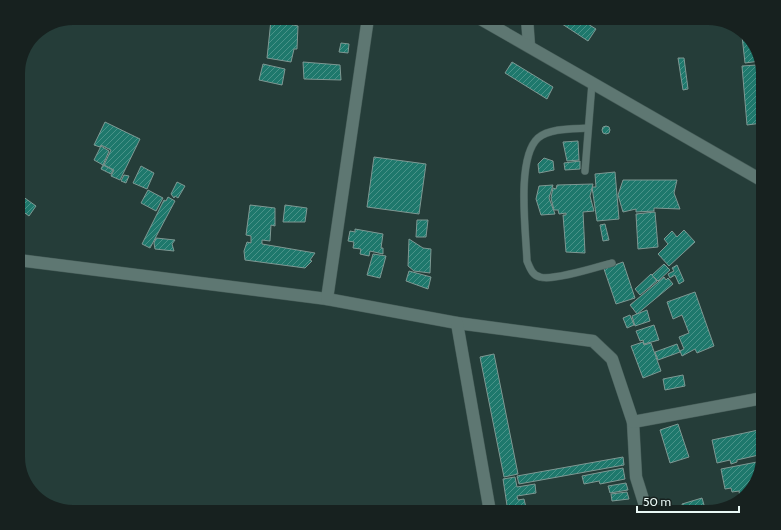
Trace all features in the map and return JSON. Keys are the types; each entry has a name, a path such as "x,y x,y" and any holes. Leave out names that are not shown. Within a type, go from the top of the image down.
{"street":[{"path":"328,299 367,25"},
{"path":"492,25 756,177"},
{"path":"528,25 529,46"},
{"path":"25,261 328,299 457,323 593,341 612,359 634,422 636,477 645,505"},
{"path":"457,323 489,505"},
{"path":"634,422 756,399"}],"lane":[{"path":"585,171 592,83"},
{"path":"588,128 552,132 538,138 530,150 524,170 527,261 531,272 540,277 554,278 612,263"}],"building":[{"path":"270,25 298,26 297,49 294,49 291,62 267,58"},
{"path":"564,25 589,25 596,29 588,41"},
{"path":"742,39 748,46 754,62 745,63"},
{"path":"341,43 349,44 348,53 339,52"},
{"path":"678,58 684,58 688,89 683,90"},
{"path":"303,62 340,65 341,80 304,79"},
{"path":"512,62 553,87 547,99 505,73"},
{"path":"263,64 285,69 282,85 259,80"},
{"path":"755,65 756,67 756,124 747,125 742,66"},
{"path":"105,122 140,139 120,180 111,176 114,170 104,165 111,150 101,145 100,147 94,145"},
{"path":"606,126 609,127 609,133 606,134 603,133 602,130 603,127"},
{"path":"578,141 579,160 567,161 563,142"},
{"path":"101,146 109,151 103,165 94,160"},
{"path":"374,157 426,164 419,214 367,207"},
{"path":"544,158 553,161 554,170 539,173 538,164"},
{"path":"580,161 580,169 565,170 564,163"},
{"path":"103,165 113,170 111,174 101,169"},
{"path":"141,166 154,173 147,189 133,183"},
{"path":"615,172 619,219 597,221 592,187 596,187 595,174"},
{"path":"124,175 129,176 126,183 121,181"},
{"path":"623,180 677,180 674,193 680,209 654,208 654,211 636,212 636,209 623,212 618,195"},
{"path":"177,182 185,186 178,198 175,196 174,198 171,194"},
{"path":"593,184 590,196 594,211 583,212 585,253 566,252 563,215 566,215 566,213 559,214 558,210 554,210 551,198 553,188 556,189 557,185"},
{"path":"553,185 549,198 555,214 541,215 536,199 539,186"},
{"path":"148,190 163,198 156,211 141,203"},
{"path":"168,197 175,201 150,248 142,244 164,200 166,201"},
{"path":"25,198 36,206 29,216 25,213"},
{"path":"250,205 275,208 275,226 271,225 270,241 262,240 262,244 315,253 310,260 312,261 305,268 245,260 244,251 247,242 251,243 251,236 246,235"},
{"path":"285,205 307,208 305,222 283,222"},
{"path":"655,212 658,247 638,249 636,214"},
{"path":"417,220 428,220 426,237 416,237"},
{"path":"605,224 609,240 603,241 600,225"},
{"path":"355,229 383,234 381,248 383,248 383,254 370,251 369,256 360,254 361,249 353,248 354,242 348,241 350,231 355,232"},
{"path":"684,230 695,242 669,266 658,254 668,244 664,239 672,231 677,237"},
{"path":"156,238 175,240 172,244 174,251 155,249 154,243"},
{"path":"409,239 423,248 431,249 430,273 414,271 408,266"},
{"path":"373,254 386,256 380,278 367,275"},
{"path":"623,262 635,298 616,304 604,269"},
{"path":"664,264 670,270 658,281 652,275"},
{"path":"677,265 684,281 679,284 675,275 670,278 668,274 674,271 672,268"},
{"path":"409,271 431,277 428,289 406,281"},
{"path":"651,274 657,281 640,295 635,289"},
{"path":"664,277 666,280 668,278 673,284 637,314 630,305"},
{"path":"695,292 714,346 697,353 695,349 682,356 680,351 684,349 679,337 689,333 682,315 673,319 667,302"},
{"path":"647,310 650,321 635,326 632,316"},
{"path":"630,315 634,325 627,328 623,318"},
{"path":"654,325 659,340 644,344 643,340 640,341 636,331"},
{"path":"643,342 644,345 651,343 661,371 643,378 631,346"},
{"path":"677,344 680,352 658,360 655,352"},
{"path":"494,354 518,474 504,477 480,357"},
{"path":"683,375 685,386 665,390 663,379"},
{"path":"678,424 689,457 670,463 660,430"},
{"path":"756,431 756,456 737,460 737,462 731,464 730,460 717,463 712,440"},
{"path":"623,457 624,465 519,484 517,476"},
{"path":"756,462 748,484 739,494 739,491 732,492 731,488 725,489 721,469"},
{"path":"623,468 625,479 600,484 599,481 584,484 582,476"},
{"path":"515,477 517,487 535,484 536,493 517,496 518,500 524,499 525,505 507,505 503,479"},
{"path":"626,483 628,490 610,493 608,486"},
{"path":"627,492 629,499 612,501 611,494"},
{"path":"702,498 704,505 682,505"}]}
